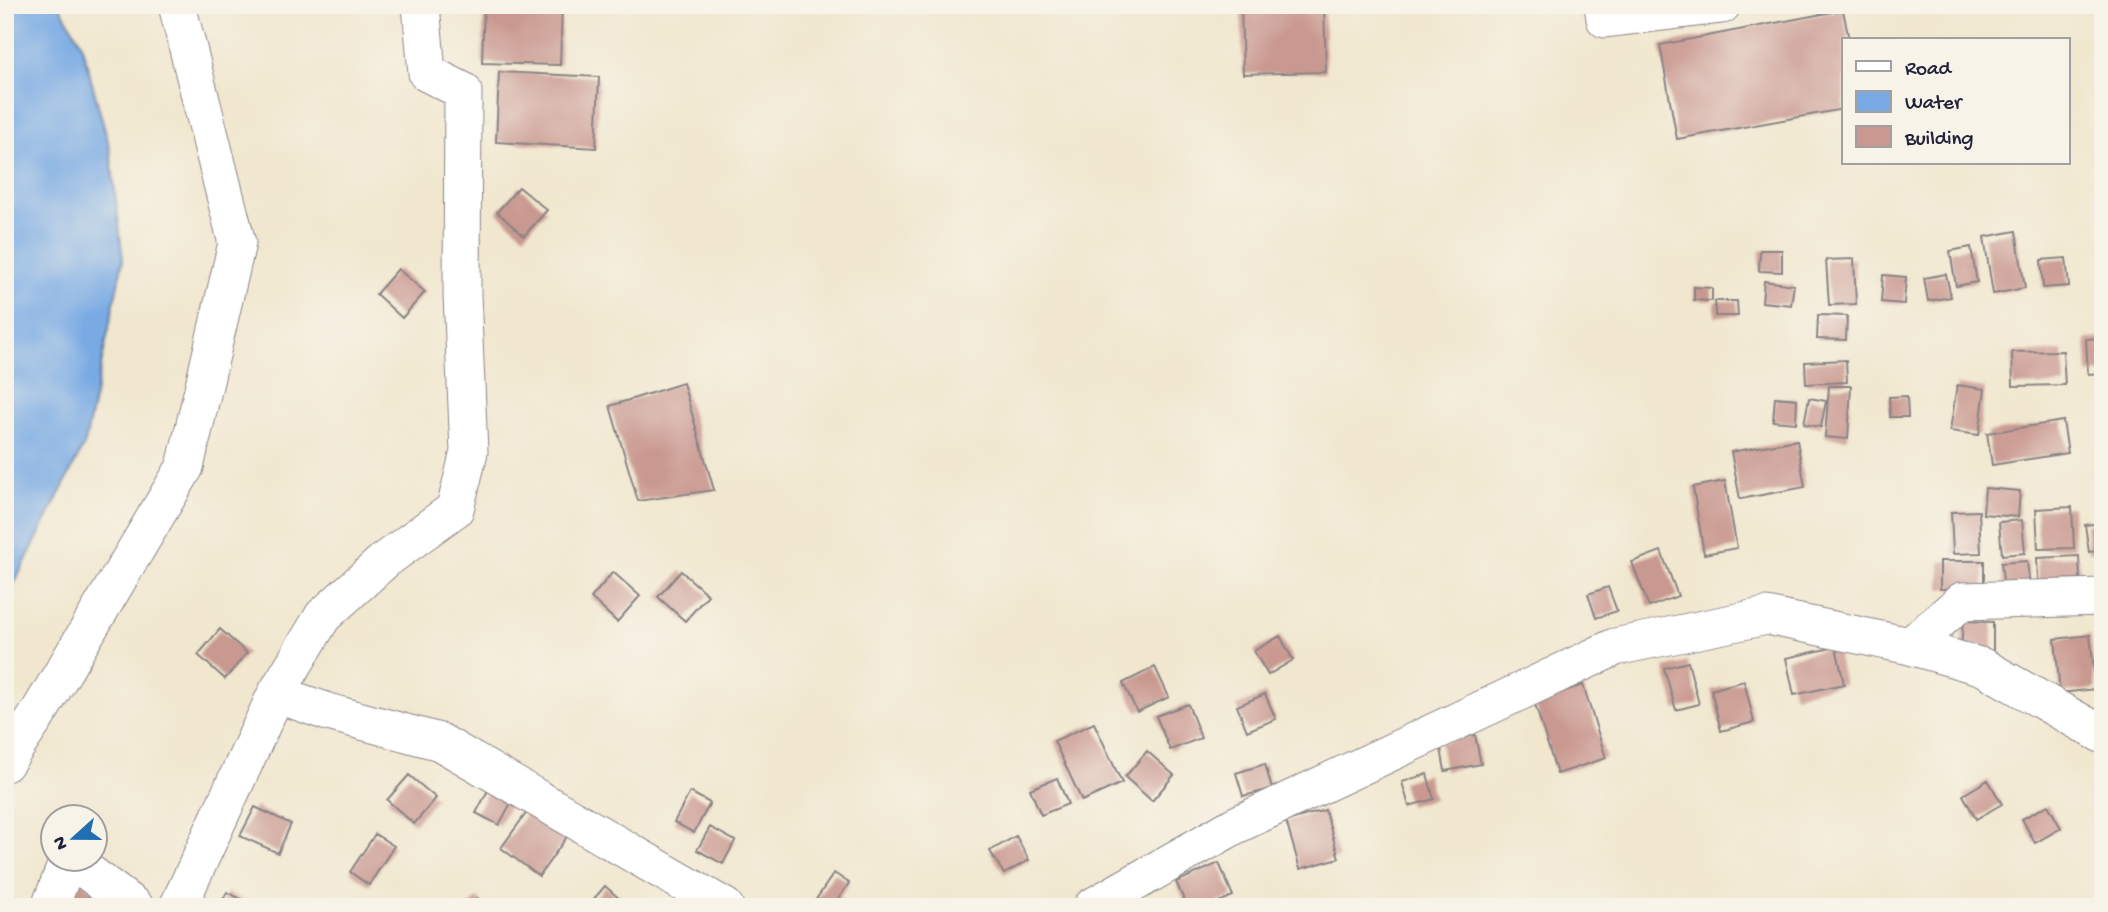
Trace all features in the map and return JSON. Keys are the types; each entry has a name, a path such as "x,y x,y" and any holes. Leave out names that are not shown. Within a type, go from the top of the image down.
{"street":[{"path":"5,763 35,719 185,467 237,243 177,5"},
{"path":"178,907 276,694 323,616 385,560 455,509 469,452 462,293 463,91 427,73 421,5"},
{"path":"1603,5 1605,19 1722,5"},
{"path":"1910,646 1962,601 2103,597"},
{"path":"1092,907 1234,826 1615,647 1767,616 1910,646 1983,667 2103,735"},
{"path":"276,694 327,712 440,742 725,907"},
{"path":"50,907 64,874"},
{"path":"90,874 135,907"}],"water":[{"path":"5,5 59,5 81,43 110,149 123,260 85,443 5,602"}],"building":[{"path":"484,5 562,7 560,65 482,63"},
{"path":"957,5 998,5 997,9"},
{"path":"1241,5 1324,5 1326,72 1243,74"},
{"path":"1843,10 1849,38 1842,38 1842,109 1677,139 1660,45"},
{"path":"499,72 599,77 596,148 496,142"},
{"path":"519,187 547,210 524,236 497,212"},
{"path":"2016,231 2025,288 1993,294 1984,237"},
{"path":"1971,247 1977,282 1956,286 1950,251"},
{"path":"1760,250 1782,250 1782,272 1759,271"},
{"path":"2066,258 2069,286 2043,288 2041,260"},
{"path":"1854,259 1856,304 1829,305 1826,260"},
{"path":"398,269 425,292 402,318 376,294"},
{"path":"1946,274 1951,297 1928,301 1924,278"},
{"path":"1883,275 1906,277 1904,304 1881,302"},
{"path":"1764,281 1794,285 1791,305 1762,302"},
{"path":"1694,287 1712,288 1712,301 1694,300"},
{"path":"1715,301 1737,301 1738,316 1715,316"},
{"path":"1818,315 1847,316 1846,340 1817,339"},
{"path":"2103,338 2103,373 2088,374 2086,339"},
{"path":"2063,351 2065,385 2013,386 2012,352"},
{"path":"1846,360 1847,382 1806,384 1805,362"},
{"path":"683,383 714,490 638,501 610,406"},
{"path":"1957,385 1985,389 1979,435 1950,431"},
{"path":"1829,386 1851,386 1848,439 1825,437"},
{"path":"1907,396 1908,417 1890,417 1889,397"},
{"path":"1775,397 1797,399 1796,423 1773,421"},
{"path":"1809,398 1826,401 1821,427 1804,424"},
{"path":"2063,421 2068,453 1992,465 1987,433"},
{"path":"1797,440 1805,487 1740,499 1731,452"},
{"path":"1725,481 1737,548 1704,554 1693,487"},
{"path":"1985,488 2020,491 2018,517 1983,514"},
{"path":"2072,507 2074,548 2038,549 2036,509"},
{"path":"1979,511 1981,553 1953,554 1951,512"},
{"path":"2022,520 2025,553 2002,555 1999,522"},
{"path":"2103,523 2103,550 2089,552 2085,525"},
{"path":"1661,551 1678,596 1649,607 1632,562"},
{"path":"2079,556 2080,579 2038,581 2037,558"},
{"path":"1940,561 1984,561 1984,588 1940,589"},
{"path":"2027,561 2030,587 2004,589 2001,563"},
{"path":"681,571 708,595 685,621 658,597"},
{"path":"613,572 640,596 617,622 591,598"},
{"path":"1608,587 1617,611 1596,618 1588,594"},
{"path":"1963,621 1993,622 1993,651 1961,650"},
{"path":"220,629 247,653 225,679 198,655"},
{"path":"2090,635 2096,689 2060,693 2055,639"},
{"path":"1280,636 1293,660 1268,675 1254,651"},
{"path":"1836,647 1844,684 1794,695 1786,658"},
{"path":"1688,662 1699,704 1676,710 1664,668"},
{"path":"1155,667 1169,697 1137,712 1123,683"},
{"path":"1744,681 1754,722 1721,731 1711,690"},
{"path":"1583,685 1606,758 1557,774 1534,701"},
{"path":"1265,694 1276,719 1247,731 1237,706"},
{"path":"1188,704 1201,738 1170,750 1156,716"},
{"path":"1094,723 1122,783 1082,801 1054,741"},
{"path":"1475,735 1481,764 1445,771 1440,743"},
{"path":"1147,751 1174,775 1152,801 1125,777"},
{"path":"1265,764 1272,789 1243,796 1236,773"},
{"path":"1427,774 1434,799 1409,806 1402,782"},
{"path":"409,775 436,798 414,824 387,800"},
{"path":"1057,778 1068,804 1041,815 1030,789"},
{"path":"1988,780 2002,804 1976,819 1963,795"},
{"path":"493,781 516,794 499,825 476,813"},
{"path":"690,792 710,803 694,833 674,822"},
{"path":"2048,805 2061,828 2035,843 2022,819"},
{"path":"255,807 291,824 278,853 240,836"},
{"path":"530,808 568,835 539,876 501,848"},
{"path":"1325,810 1339,858 1300,869 1286,821"},
{"path":"710,827 735,841 723,864 697,850"},
{"path":"375,834 394,846 369,885 350,872"},
{"path":"1016,836 1029,860 1004,874 990,851"},
{"path":"1219,863 1233,896 1207,907 1187,907 1176,882"},
{"path":"834,873 849,883 833,907 816,907 813,904"},
{"path":"78,876 106,907 67,907"},
{"path":"605,886 629,907 587,907"},
{"path":"227,892 256,907 219,907"},
{"path":"477,898 487,907 469,907"}]}
